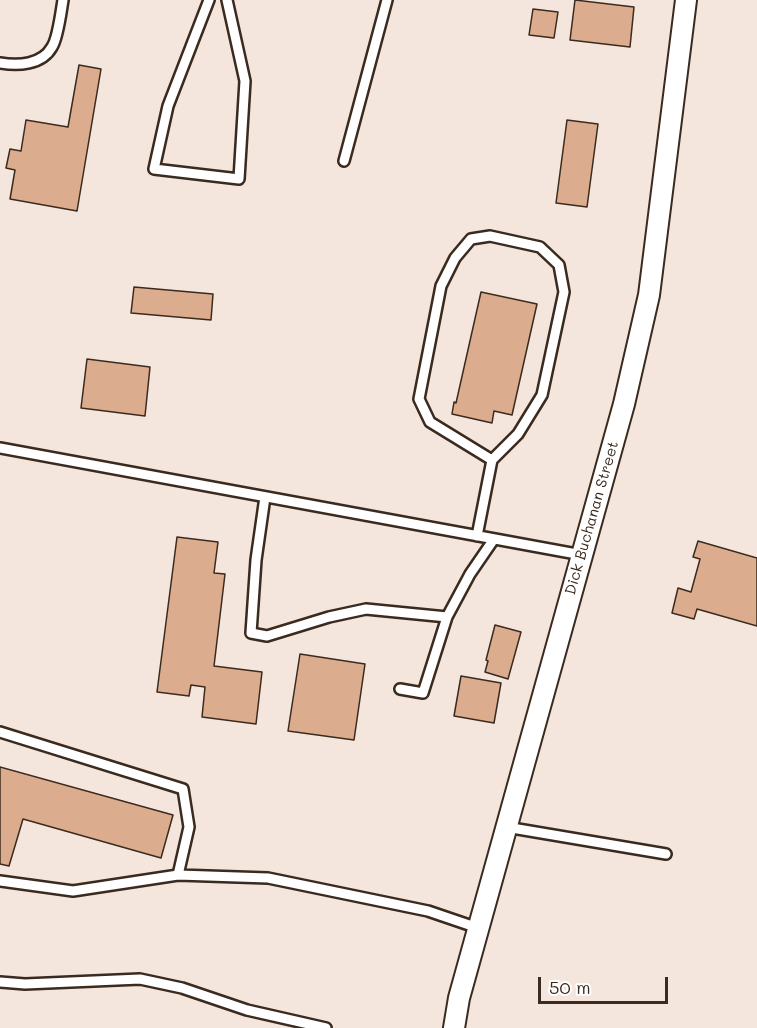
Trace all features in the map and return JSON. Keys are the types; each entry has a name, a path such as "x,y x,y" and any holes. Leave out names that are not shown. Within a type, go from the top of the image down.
{"street":[{"name":"Dick Buchanan Street","path":"454,1028 459,998 478,928 624,404 649,295 686,0"}],"lane":[{"path":"0,63 28,64 45,57 54,46 63,0"},
{"path":"209,0 168,106 154,168 239,179 245,81 227,0"},
{"path":"344,161 387,0"},
{"path":"477,536 492,460 518,434 542,395 564,292 559,265 540,247 490,236 471,239 454,258 441,286 419,399 430,422 492,460"},
{"path":"0,448 582,555"},
{"path":"265,497 256,560 251,633 267,636 329,617 366,609 447,617"},
{"path":"400,689 423,693 447,617 470,573 494,539"},
{"path":"0,732 183,789 189,827 178,875"},
{"path":"506,827 666,854"},
{"path":"0,881 73,891 178,875 268,878 428,911 478,928"},
{"path":"0,982 25,984 140,979 182,987 248,1010 326,1028"}],"building":[{"path":"575,0 634,7 630,47 570,40"},
{"path":"533,9 558,12 554,38 529,35"},
{"path":"79,65 101,69 77,211 10,199 15,170 6,168 10,149 21,151 26,120 68,127"},
{"path":"567,120 598,124 587,207 556,203"},
{"path":"134,287 213,294 211,320 131,313"},
{"path":"481,292 537,304 512,415 494,411 492,423 452,414"},
{"path":"87,359 150,367 145,416 81,408"},
{"path":"177,537 218,542 214,573 225,574 214,666 262,672 256,724 202,717 205,687 191,685 189,696 157,692"},
{"path":"698,541 757,558 757,626 697,609 694,619 672,613 678,588 691,592 700,559 693,557"},
{"path":"495,625 521,632 508,679 485,672"},
{"path":"300,654 365,664 354,740 288,731"},
{"path":"461,676 501,683 494,723 454,716"},
{"path":"0,767 173,815 161,858 23,819 9,866 0,864"}]}
